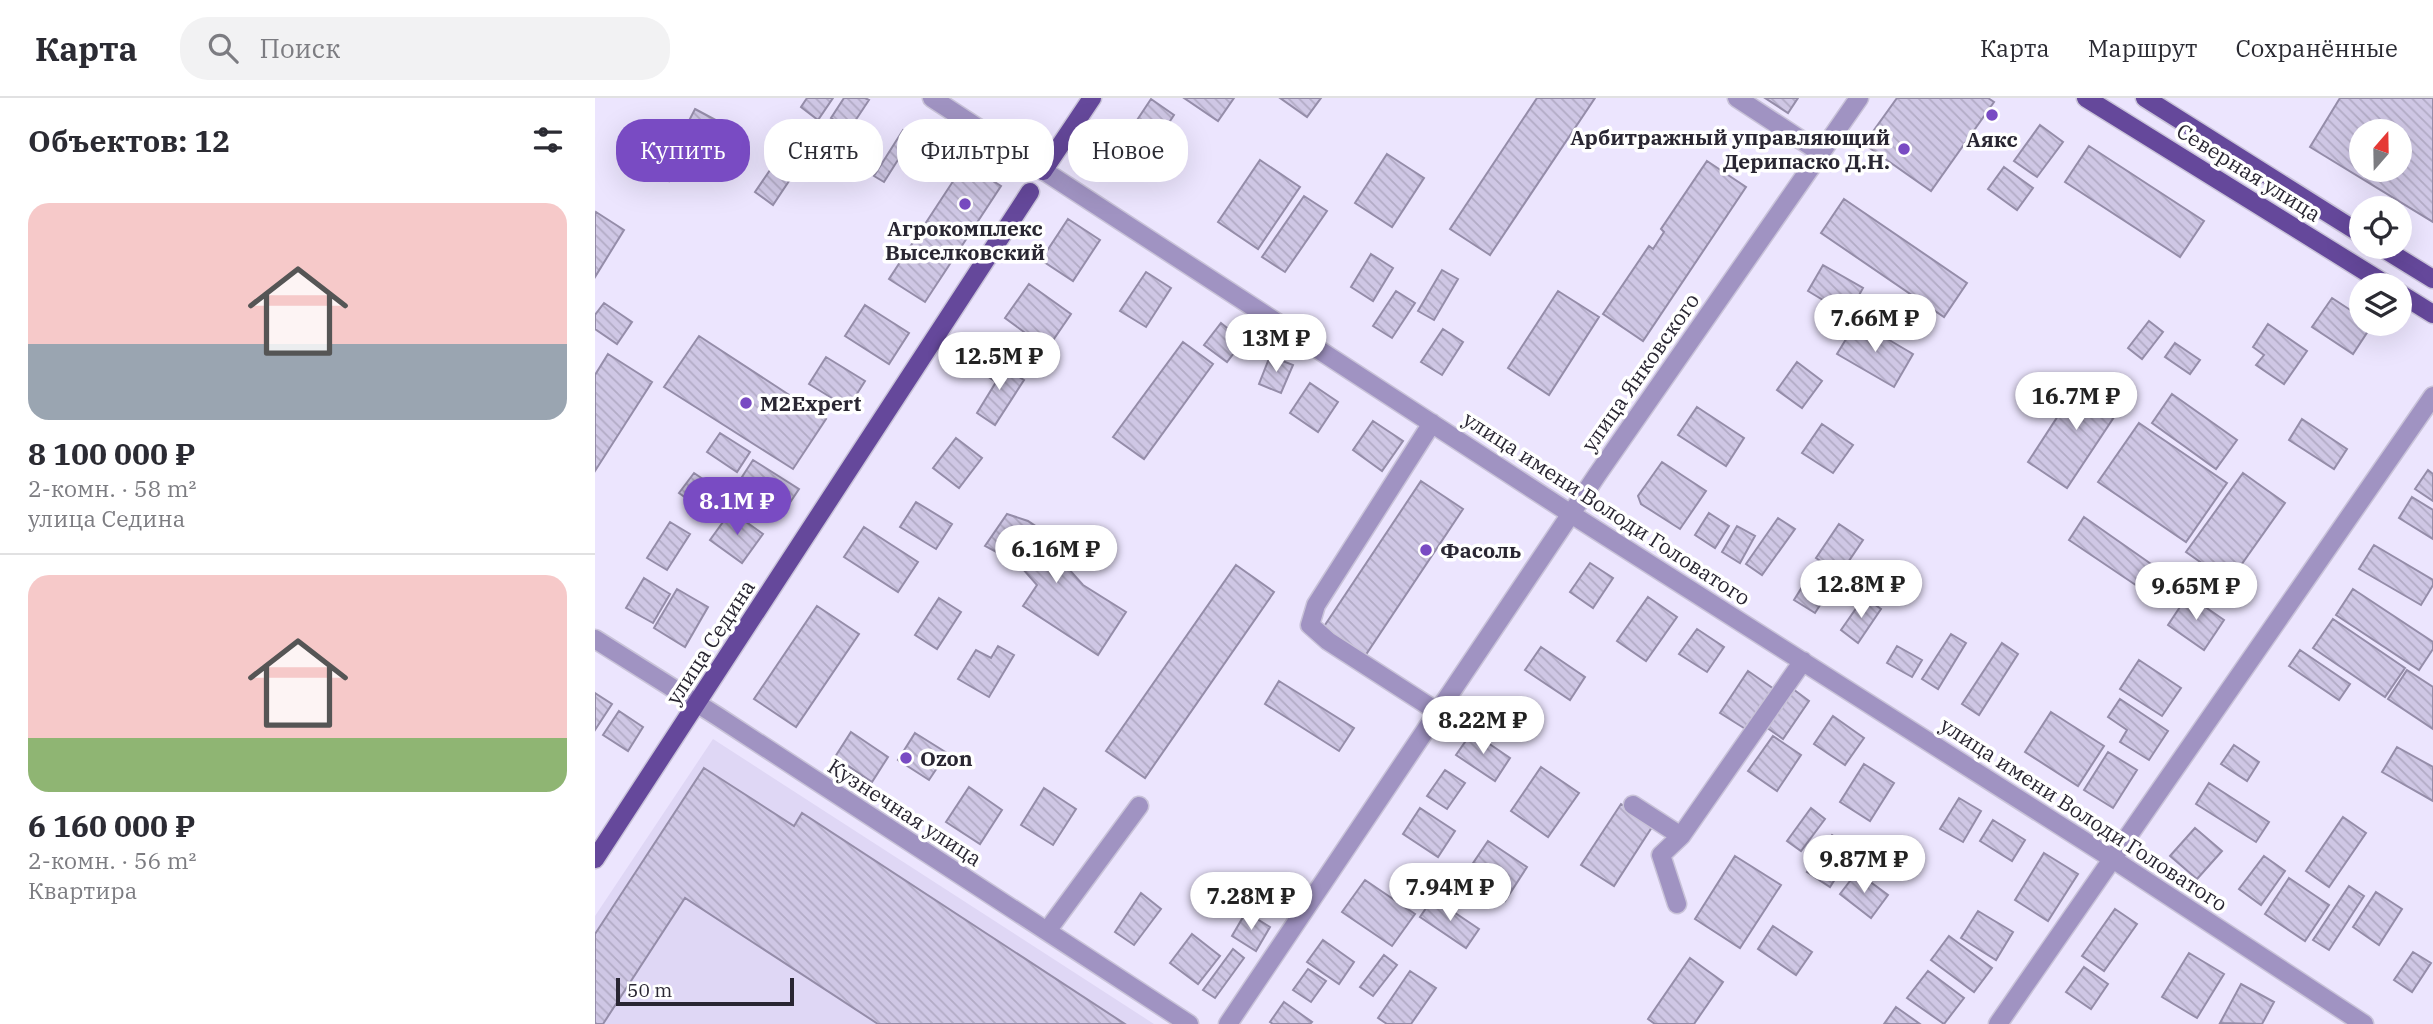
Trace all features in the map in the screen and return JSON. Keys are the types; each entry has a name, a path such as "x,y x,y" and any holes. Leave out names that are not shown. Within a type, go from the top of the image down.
{"main road":[{"name":"улица Седина","path":"1054,155 1092,98"},
{"name":"Северная улица","path":"2086,98 2368,273"},
{"name":"Северная улица","path":"2145,98 2349,226"},
{"name":"улица Седина","path":"595,859 1030,192"},
{"path":"2400,259 2433,279"},
{"path":"2412,301 2433,314"}],"street":[{"name":"улица имени Володи Головатого","path":"932,98 964,119"},
{"path":"1737,98 1821,153"},
{"name":"улица Янковского","path":"1228,1024 1571,513 1859,98"},
{"name":"улица имени Володи Головатого","path":"1054,178 2111,858 2364,1024"},
{"name":"улица Седина","path":"1030,192 1036,182"},
{"path":"1998,1024 2433,396"},
{"path":"1431,422 1316,605 1310,625 1328,641 1438,712"},
{"name":"Кузнечная улица","path":"595,639 1189,1024"},
{"path":"1677,904 1661,855 1681,836 1803,661"},
{"path":"1633,805 1681,836"},
{"path":"1047,931 1139,806"}],"shaded area":[{"path":"713,739 1154,1024 595,1024 595,916"}],"building":[{"path":"807,98 833,98 819,119 801,107"},
{"path":"844,98 869,100 856,119 831,118"},
{"path":"1184,98 1234,98 1218,121"},
{"path":"1280,98 1321,98 1307,117"},
{"path":"1537,98 1595,98 1490,255 1450,229"},
{"path":"1765,98 1798,98 1788,113"},
{"path":"1897,98 1988,98 1994,102 1931,191 1864,144"},
{"path":"2340,98 2433,98 2433,222 2412,209 2412,196 2390,196 2367,182 2412,182 2412,119 2349,119 2349,171 2310,147"},
{"path":"1151,99 1174,115 1171,119 1138,119"},
{"path":"695,109 714,119 690,119"},
{"path":"2040,125 2063,142 2037,177 2014,161"},
{"path":"897,140 897,161 884,182 883,162"},
{"path":"2089,146 2204,221 2180,257 2065,182"},
{"path":"1387,154 1424,178 1392,227 1355,203"},
{"path":"1260,160 1300,187 1258,249 1218,222"},
{"path":"1707,161 1746,187 1643,341 1603,314 1649,246 1653,249 1664,232 1661,229"},
{"path":"2004,167 2033,188 2017,210 1988,189"},
{"path":"764,179 764,182 788,182 773,205 755,192"},
{"path":"953,182 995,182 1001,186 925,302 889,279"},
{"path":"1304,196 1327,211 1285,272 1262,257"},
{"path":"1844,199 1967,283 1944,317 1821,233"},
{"path":"596,212 624,230 595,277 595,214"},
{"path":"1068,219 1100,240 1073,281 1041,260"},
{"path":"1371,254 1393,268 1373,301 1351,287"},
{"path":"1823,265 1863,288 1848,315 1808,291"},
{"path":"1442,270 1458,279 1434,320 1418,311"},
{"path":"1146,272 1171,288 1146,327 1120,311"},
{"path":"1029,284 1071,314 1047,349 1005,318"},
{"path":"1396,291 1415,303 1392,338 1373,326"},
{"path":"1558,291 1599,317 1549,395 1508,368"},
{"path":"2332,298 2349,309 2349,336 2365,336 2353,354 2312,327"},
{"path":"604,303 632,322 617,344 595,329 595,315"},
{"path":"865,305 909,333 889,364 845,336"},
{"path":"1857,321 1913,354 1894,387 1837,354"},
{"path":"2149,321 2163,332 2142,359 2128,348"},
{"path":"1221,323 1243,341 1227,362 1204,345"},
{"path":"2268,324 2307,351 2284,384 2256,365 2264,355 2253,347"},
{"path":"1443,329 1463,342 1442,375 1421,362"},
{"name":"M2Expert","path":"699,336 826,419 793,469 664,387"},
{"path":"1183,342 1213,364 1144,459 1113,437"},
{"path":"2175,343 2200,360 2190,374 2165,357"},
{"path":"608,354 652,382 595,471 595,375"},
{"path":"1270,356 1293,365 1281,393 1259,384"},
{"path":"826,357 865,381 848,408 809,384"},
{"path":"993,361 1024,380 995,425 977,413 996,382 984,374"},
{"path":"1797,362 1822,381 1802,408 1777,390"},
{"path":"2084,376 2124,402 2067,488 2028,462"},
{"path":"1310,383 1338,402 1318,432 1290,413"},
{"path":"2172,394 2237,440 2216,469 2152,423"},
{"path":"1697,407 1744,438 1726,466 1678,435"},
{"path":"2302,419 2347,449 2334,469 2289,440"},
{"path":"1373,421 1403,441 1382,471 1353,450"},
{"path":"2139,423 2227,483 2186,542 2098,482"},
{"path":"1822,424 1853,445 1833,473 1802,453"},
{"path":"720,433 750,452 737,472 707,452"},
{"path":"956,438 982,458 959,488 933,468"},
{"path":"753,460 799,489 783,513 738,483"},
{"path":"1662,462 1706,491 1680,529 1641,504 1638,496"},
{"path":"2428,470 2433,474 2433,501 2415,489"},
{"path":"694,473 725,494 710,515 679,493"},
{"path":"2243,473 2285,503 2229,582 2186,552"},
{"path":"1421,481 1463,509 1363,659 1321,631"},
{"path":"2412,497 2433,510 2433,539 2399,518"},
{"path":"916,502 952,524 936,549 900,527"},
{"path":"731,511 763,534 742,563 710,540"},
{"path":"1709,513 1729,526 1715,548 1695,535"},
{"path":"1007,514 1028,521 1049,535 1062,551 1058,557 1083,585 1126,612 1098,655 1023,606 1037,585 1023,569 985,546"},
{"path":"2084,517 2161,571 2146,592 2069,540"},
{"path":"1778,518 1795,529 1762,575 1746,564"},
{"path":"670,522 690,534 667,570 647,558"},
{"path":"1839,524 1863,540 1840,574 1816,558"},
{"path":"1737,526 1755,536 1740,563 1722,552"},
{"path":"864,527 918,562 898,592 844,557"},
{"path":"2374,545 2433,580 2433,585 2421,605 2359,569"},
{"path":"1590,563 1613,578 1593,608 1570,592"},
{"path":"1236,565 1274,592 1145,778 1106,751"},
{"path":"1812,571 1833,585 1815,613 1794,600"},
{"path":"644,578 670,594 653,623 626,608"},
{"path":"677,589 708,607 685,647 654,628"},
{"path":"2353,589 2433,642 2433,649 2419,670 2336,615"},
{"path":"2188,595 2224,620 2204,650 2168,625"},
{"path":"1648,597 1677,617 1646,661 1617,641"},
{"path":"1864,597 1881,609 1858,643 1841,630"},
{"path":"939,598 961,612 937,649 915,635"},
{"path":"817,606 859,634 796,727 754,699"},
{"path":"2333,619 2405,668 2385,697 2313,648"},
{"path":"1697,629 1724,647 1707,672 1679,654"},
{"path":"1951,634 1966,643 1938,689 1922,679"},
{"path":"2002,643 2018,654 1979,715 1962,704"},
{"path":"998,646 1014,655 989,697 958,679 976,650 991,658"},
{"path":"1897,646 1922,660 1912,677 1887,663"},
{"path":"1541,647 1585,677 1570,700 1525,670"},
{"path":"2300,650 2350,684 2339,700 2289,666"},
{"path":"2139,660 2181,688 2162,716 2120,689"},
{"path":"2407,670 2433,687 2433,729 2388,699"},
{"path":"1748,671 1774,689 1747,730 1720,713"},
{"path":"1279,681 1354,728 1339,751 1265,704"},
{"path":"1789,686 1809,701 1783,739 1763,725"},
{"path":"595,693 612,704 595,730"},
{"path":"2120,699 2168,731 2149,760 2120,742 2127,730 2108,717"},
{"path":"619,711 643,727 628,751 603,735"},
{"path":"2051,712 2104,746 2078,786 2025,752"},
{"path":"1833,716 1864,738 1845,765 1814,744"},
{"path":"851,732 888,757 872,782 835,757"},
{"path":"1472,732 1510,758 1495,781 1456,755"},
{"path":"915,733 947,753 929,780 898,760"},
{"path":"1773,736 1801,755 1777,791 1748,771"},
{"path":"2234,745 2259,762 2247,781 2221,764"},
{"path":"2397,747 2433,767 2433,801 2382,772"},
{"path":"2108,752 2137,770 2113,808 2084,790"},
{"path":"1864,764 1894,783 1870,821 1840,802"},
{"path":"1541,767 1579,793 1548,837 1511,811"},
{"path":"704,768 794,826 802,813 1125,1024 878,1024 685,898 603,1024 595,1024 595,934"},
{"path":"1445,770 1465,783 1447,809 1427,796"},
{"path":"2209,783 2269,822 2256,842 2196,804"},
{"path":"969,787 1002,810 980,844 946,822"},
{"path":"1044,788 1076,809 1053,845 1021,825"},
{"path":"1959,798 1981,811 1963,842 1940,829"},
{"path":"1621,804 1654,824 1614,886 1581,865"},
{"path":"1420,808 1455,831 1438,857 1403,834"},
{"path":"1811,808 1825,819 1801,851 1787,841"},
{"path":"2343,817 2366,833 2329,887 2306,871"},
{"path":"1993,820 2025,840 2012,861 1980,841"},
{"path":"2195,828 2222,851 2197,879 2170,856"},
{"path":"1832,835 1854,849 1830,887 1807,872"},
{"path":"1488,841 1527,867 1505,901 1465,875"},
{"path":"2044,853 2078,874 2048,921 2015,900"},
{"path":"1735,856 1781,885 1740,948 1695,919"},
{"path":"2264,856 2285,871 2261,905 2239,889"},
{"path":"1857,872 1888,895 1871,918 1840,894"},
{"path":"2289,878 2329,905 2305,941 2265,914"},
{"path":"1365,880 1415,914 1392,946 1342,912"},
{"path":"2349,886 2364,896 2329,950 2313,940"},
{"path":"2376,892 2402,909 2379,945 2353,927"},
{"path":"1141,893 1161,909 1134,945 1115,932"},
{"path":"1433,898 1479,929 1466,948 1420,917"},
{"path":"2115,909 2137,924 2104,971 2082,956"},
{"path":"1978,911 2013,932 1996,960 1961,938"},
{"path":"1246,912 1270,927 1256,951 1232,936"},
{"path":"1773,926 1812,952 1796,975 1758,949"},
{"path":"1192,934 1220,956 1198,984 1170,963"},
{"path":"1949,936 1992,968 1974,992 1931,960"},
{"path":"1323,940 1354,962 1339,984 1307,962"},
{"path":"1233,949 1244,958 1215,998 1203,990"},
{"path":"2413,952 2431,963 2412,992 2394,980"},
{"path":"2189,953 2224,974 2197,1018 2162,997"},
{"path":"1384,955 1397,965 1373,996 1360,987"},
{"path":"1690,958 1723,982 1694,1024 1655,1024 1648,1019"},
{"path":"2084,967 2108,984 2091,1009 2066,992"},
{"path":"1308,969 1326,981 1311,1002 1293,990"},
{"path":"1410,971 1436,988 1411,1024 1387,1024 1378,1018"},
{"path":"1928,971 1964,998 1944,1024 1907,998"},
{"path":"2241,984 2274,1002 2262,1024 2220,1023"},
{"path":"1284,1002 1312,1022 1270,1022"},
{"path":"1896,1007 1920,1024 1884,1024"}],"place":[{"name":"Аякс","path":"1992,115"},
{"name":"Арбитражный управляющий Дерипаско Д.Н.","path":"1904,149"},
{"name":"Агрокомплекс Выселковский","path":"965,204"},
{"name":"M2Expert","path":"746,403"},
{"name":"Фасоль","path":"1426,550"},
{"name":"Ozon","path":"906,758"}]}
